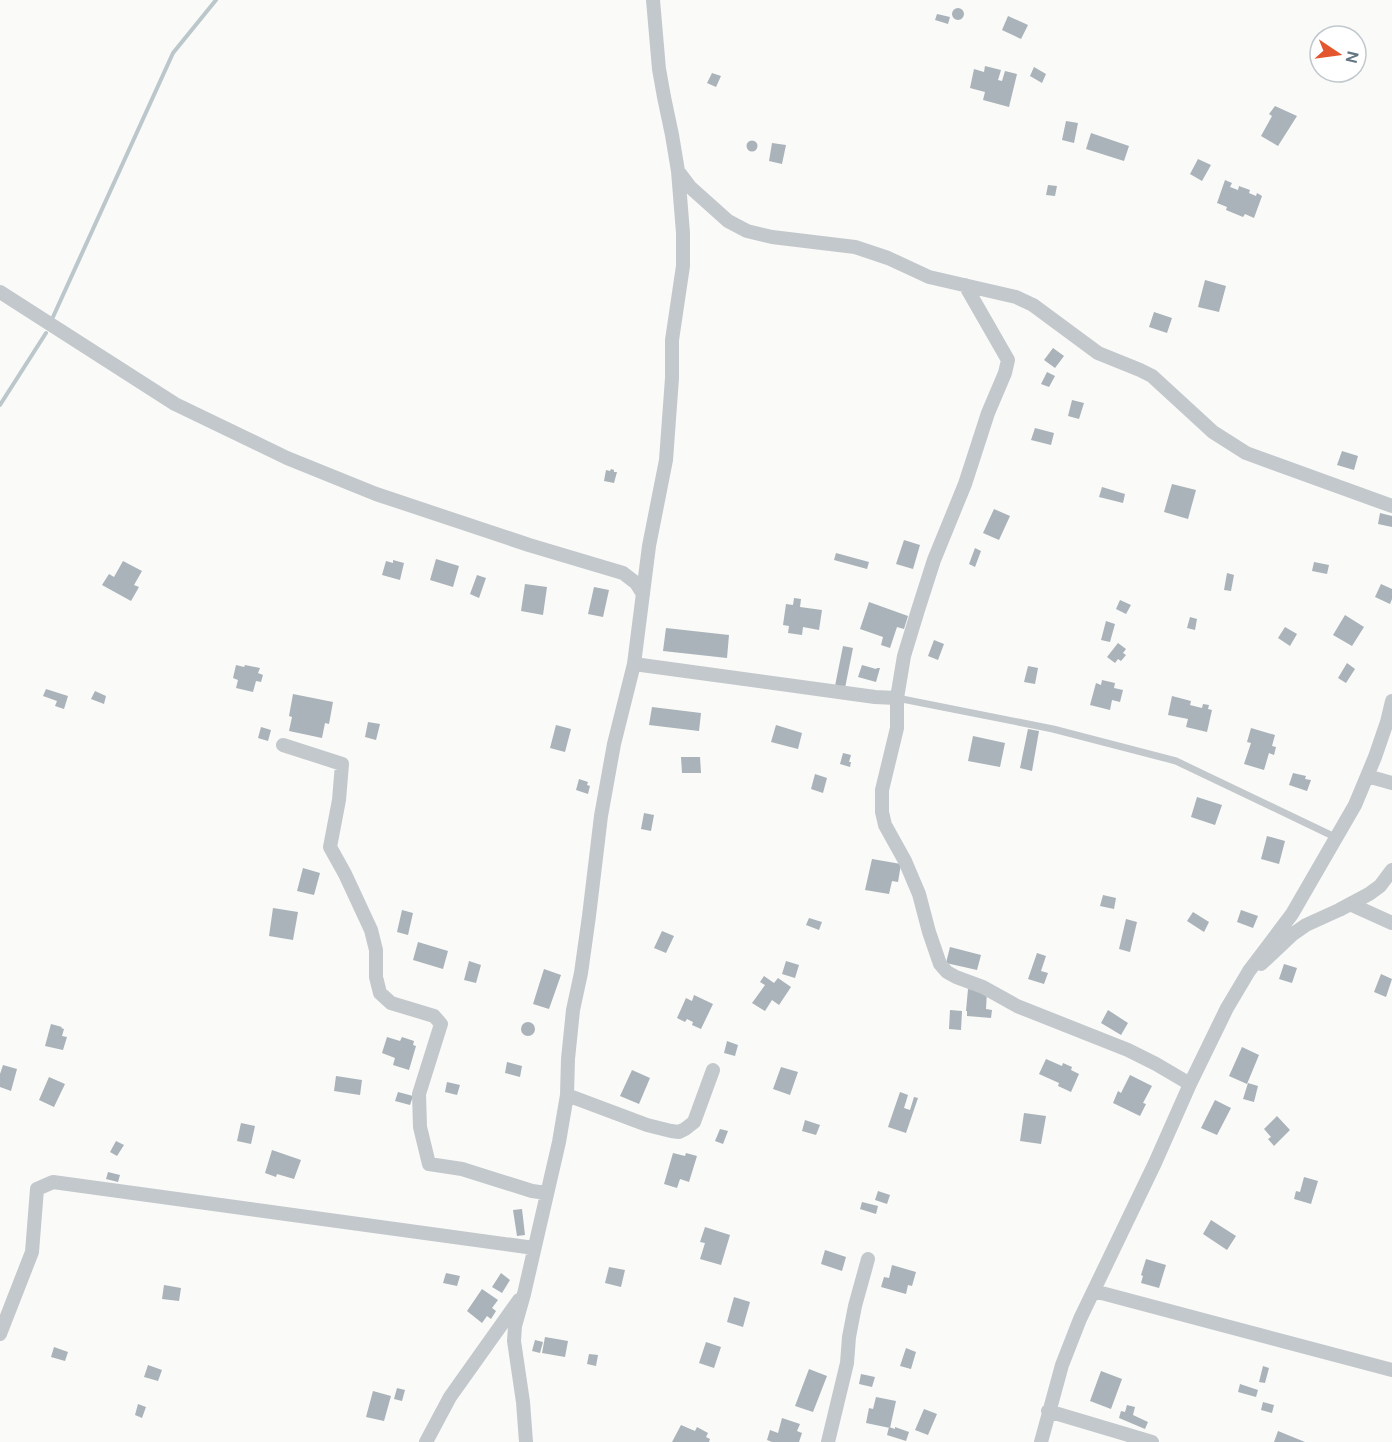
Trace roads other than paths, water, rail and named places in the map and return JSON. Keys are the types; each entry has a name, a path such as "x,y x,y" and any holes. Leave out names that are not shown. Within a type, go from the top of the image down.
{"street":[{"path":"526,1442 514,1341 515,1326 559,1142 567,1095 573,1010 581,972 601,816 616,734 634,664 649,546 666,460 672,378 672,340 683,266 683,233 678,171 659,69 653,0"},
{"path":"678,171 690,187 728,221 747,231 772,237 855,248 888,258 929,277 1016,297 1033,305 1098,353 1152,376 1213,432 1246,453 1392,506"},
{"path":"965,285 1008,360 965,484 934,560 904,656 897,698 897,728 882,790 882,812 885,825 905,861 940,964 947,972 983,987 1017,1006 1128,1050 1190,1084"},
{"path":"0,292 175,404 287,458 375,494 529,545 623,573 636,583 643,594"},
{"path":"634,664 875,697 897,698"},
{"path":"1041,1442 1062,1365 1080,1319 1190,1084 1227,1008 1249,971 1292,914 1355,805 1384,731 1392,701"},
{"path":"284,745 342,764 339,800 330,847 371,930 376,950 376,977 380,993 391,1003 434,1016 441,1024 419,1094 420,1127 429,1164 462,1169 532,1191 547,1192"},
{"path":"1367,776 1392,783"},
{"path":"1249,971 1265,961 1293,934 1306,925 1369,894 1380,886 1392,870"},
{"path":"1350,904 1392,923"},
{"path":"567,1095 647,1125 679,1132 694,1122 713,1070"},
{"path":"0,1334 32,1252 37,1189 53,1182 534,1248"},
{"path":"828,1442 847,1363 855,1305 868,1260"},
{"path":"1094,1291 1392,1370"},
{"path":"426,1442 450,1397 524,1294"},
{"path":"1048,1412 1152,1442"}],"lane":[{"path":"897,698 1053,729 1176,761 1337,838"}],"waterway":[{"path":"53,317 173,53 216,0"},
{"path":"0,405 46,333"}]}
